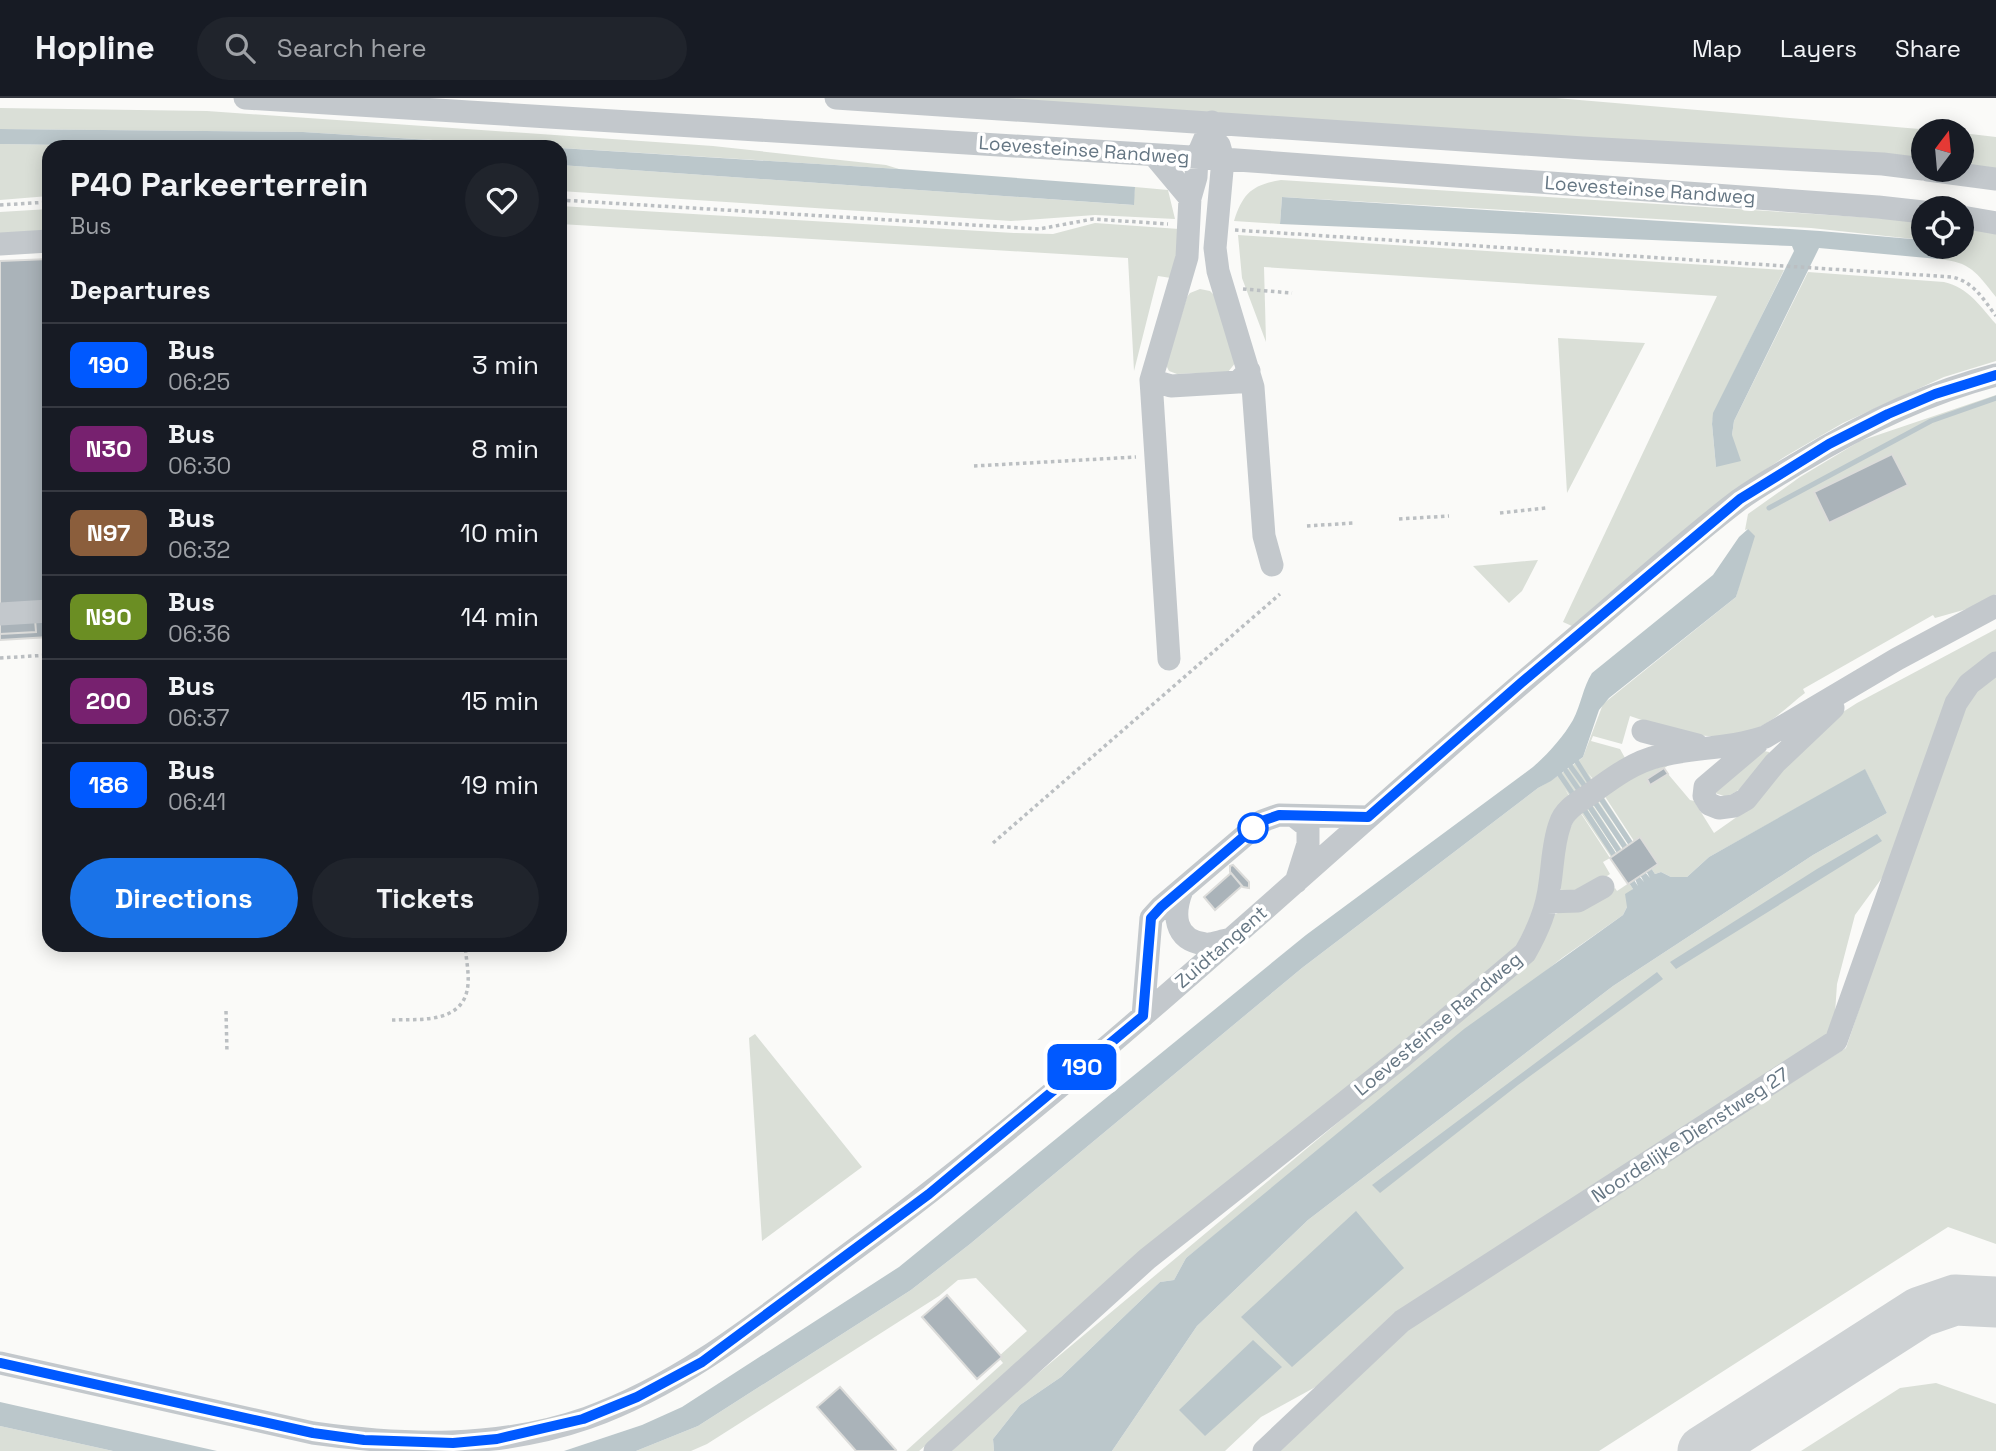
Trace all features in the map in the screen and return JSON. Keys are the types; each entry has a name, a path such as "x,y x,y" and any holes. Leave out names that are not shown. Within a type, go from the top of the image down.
{"street":[{"name":"Loevesteinse Randweg","path":"244,98 1197,157 1911,211"},
{"name":"Loevesteinse Randweg","path":"836,98 1911,167"},
{"path":"1169,659 1151,380 1187,257 1190,198 1196,177 1197,157 1212,122"},
{"path":"1212,122 1223,159 1215,248 1218,271 1253,387 1265,536 1272,565"},
{"path":"1154,155 1190,198"},
{"name":"Loevesteinse Randweg","path":"1974,176 1996,179"},
{"path":"1974,219 1996,223"},
{"path":"0,244 42,242"},
{"path":"1151,380 1171,386 1238,383 1249,371"},
{"name":"Zuidtangent","path":"0,1363 313,1433 409,1443 497,1439 583,1419 637,1397 702,1362 929,1194 1143,1016 1521,683 1740,499 1829,444 1888,414 1935,394 1996,375"},
{"name":"Loevesteinse Randweg","path":"935,1451 1147,1259 1402,1057 1525,953 1536,933 1547,902 1560,824 1565,813 1575,805 1626,770 1660,755 1754,741 1996,606"},
{"path":"0,614 42,611"},
{"path":"1754,741 1705,787 1704,796 1709,804 1719,808 1734,806 1746,799 1775,763 1807,731 1897,659"},
{"name":"Noordelijke Dienstweg 27","path":"1264,1451 1402,1321 1836,1041 1956,703 1969,684 1996,663"},
{"path":"1643,731 1706,746 1754,741"},
{"path":"1143,1016 1151,918 1182,890 1262,821 1279,815 1368,817"},
{"path":"1294,816 1308,827 1296,882"},
{"path":"1547,902 1578,901 1603,887"},
{"path":"1182,890 1176,906 1176,919 1185,936 1205,944 1228,940"}],"path":[{"path":"567,200 1039,229 1093,219 1189,226"},
{"path":"0,205 42,202"},
{"path":"1216,229 1952,277 1964,280 1976,289 1996,316"},
{"path":"1240,285 1241,289 1292,293"},
{"path":"974,466 1156,456"},
{"path":"1500,513 1546,508"},
{"path":"1399,519 1449,516"},
{"path":"1307,526 1353,523"},
{"path":"993,843 1280,594"},
{"path":"0,658 42,655"},
{"path":"392,1020 448,1016 461,1005 468,986 466,952"},
{"path":"226,1011 228,1053"}],"shaded area":[{"path":"985,98 1556,98 1911,128 1911,162"},
{"path":"0,108 207,111 713,146 886,165 899,169 567,148 567,140 432,140 303,132 0,129"},
{"path":"0,129 303,132 429,140 42,140 42,145 0,144"},
{"path":"1974,134 1996,137 1996,173 1974,170"},
{"path":"0,144 42,145 42,197 0,200"},
{"path":"567,148 1135,187 1134,205 567,165"},
{"path":"567,165 1133,205 1135,187 1168,190 1175,219 1095,215 1011,221 567,191"},
{"path":"1281,180 1911,220 1911,239 1811,228 1282,197 1280,224 1234,221 1245,197 1263,185"},
{"path":"1282,197 1911,239 1911,257 1819,248 1734,421 1732,435 1741,461 1716,467 1713,413 1794,251 1792,246 1280,224"},
{"path":"567,206 1014,233 1053,234 1095,223 1179,229 1171,278 1158,276 1134,371 1128,258 567,224"},
{"path":"42,209 42,231 0,234 0,212"},
{"path":"1974,225 1996,230 1996,297 1972,270 1949,260 1938,259 1974,259"},
{"path":"1238,235 1784,270 1714,413 1712,424 1716,467 1732,435 1734,421 1808,272 1944,282 1953,285 1973,298 1996,324 1996,361 1944,377 1843,423 1786,456 1738,488 1572,626 1563,622 1717,296 1264,267 1266,342 1242,278"},
{"path":"1200,289 1210,291 1214,295 1236,362 1228,372 1177,374 1169,371 1166,365 1187,297"},
{"path":"1558,338 1645,343 1567,493"},
{"path":"1996,395 1996,594 1967,609 1935,618 1933,615 1803,689 1805,693 1780,714 1752,730 1705,736 1675,731 1630,716 1622,744 1593,736 1591,741 1620,749 1625,758 1593,779 1588,773 1633,842 1629,845 1582,777 1628,846 1623,849 1577,781 1622,850 1617,853 1571,784 1616,853 1611,857 1565,789 1569,796 1535,911 1515,948 919,1451 906,1451 1003,1363 998,1357 1027,1331 976,1278 958,1280 939,1296 707,1444 691,1451 636,1451 698,1426 911,1290 1302,968 1538,788 1583,757 1603,704 1736,597 1742,574 1748,514 1800,477 1860,441"},
{"path":"1748,529 1755,536 1736,597 1609,698 1599,710 1583,757 1538,788 1302,968 911,1290 698,1426 636,1451 564,1451 642,1425 682,1407 899,1267 1306,935 1533,767 1569,726 1592,673 1713,575 1739,537"},
{"path":"1538,560 1522,591 1509,603 1473,566"},
{"path":"1996,629 1996,654 1973,667 1890,867 1855,915 1837,984 1834,1028 1811,1049 1321,1384 1261,1417 1225,1451 1112,1451 1197,1326 1308,1220 1613,986 1813,855 1887,813 1865,770 1709,857 1687,877 1671,877 1661,872 1655,874 1651,868 1658,863 1640,838 1634,841 1604,795 1637,773 1669,765 1647,779 1650,785 1668,774 1690,800 1694,801 1714,833 1758,802 1765,786 1832,719"},
{"path":"1996,673 1996,1244 1948,1227 1599,1451 1276,1451 1387,1344 1443,1305 1846,1048 1963,701"},
{"path":"1764,751 1770,755 1742,788 1727,797 1715,793 1716,784"},
{"path":"1865,769 1887,813 1813,855 1613,986 1308,1220 1197,1326 1112,1451 994,1451 993,1439 1020,1405 1061,1377 1160,1282 1174,1280 1186,1258 1464,1029 1623,915 1627,907 1625,894 1633,889 1629,883 1634,880 1638,886 1635,879 1639,876 1644,882 1640,875 1645,872 1650,878 1646,871 1651,868 1655,874 1661,872 1671,877 1687,877 1709,857"},
{"path":"1580,812 1610,858 1603,862 1610,874 1592,886 1563,893 1560,888 1564,848 1574,820"},
{"path":"1877,834 1882,841 1676,969 1670,962 1817,869"},
{"path":"1629,883 1633,889 1627,897 1627,907 1623,915 1562,958 1186,1258 1174,1280 1160,1282 1061,1377 1020,1405 993,1439 994,1451 952,1451 975,1426 1506,982 1555,914 1601,898 1615,888 1617,891"},
{"path":"1657,972 1663,979 1518,1085 1380,1193 1372,1185"},
{"path":"755,1034 862,1167 762,1241 749,1038"},
{"path":"1356,1211 1404,1268 1292,1367 1241,1317"},
{"path":"1253,1340 1282,1367 1205,1436 1179,1410"},
{"path":"1936,1383 1996,1404 1996,1451 1801,1451 1900,1388"},
{"path":"0,1402 217,1451 113,1451 0,1426"},
{"path":"0,1426 113,1451 0,1451"}],"building":[{"path":"42,259 42,637 0,640 0,261"},
{"path":"1892,454 1908,485 1829,523 1814,492"},
{"path":"35,619 36,632 0,634 0,621"},
{"path":"1664,768 1668,774 1650,785 1647,779"},
{"path":"1640,837 1658,864 1628,884 1610,858"},
{"path":"1233,865 1249,882 1249,888 1243,887 1230,872 1230,866"},
{"path":"1231,873 1242,886 1215,910 1204,897"},
{"path":"947,1295 1002,1357 977,1379 922,1317"},
{"path":"840,1387 895,1451 856,1451 817,1407"}],"waterway":[{"path":"1769,508 1931,421 1996,398"},
{"path":"1577,762 1592,786"},
{"path":"1571,767 1587,789"},
{"path":"1566,771 1581,793"},
{"path":"1560,775 1575,797"},
{"path":"1598,794 1631,844"},
{"path":"1594,801 1625,847"},
{"path":"1588,804 1619,851"},
{"path":"1583,808 1614,855"}],"taxiway":[{"path":"1703,1451 1920,1312 1955,1300 1996,1302"}],"bus line":[{"name":"190","path":"0,1363 313,1433 386,1442 453,1443 497,1439 583,1419 637,1397 702,1362 929,1194 1143,1016 1151,918 1262,821 1279,815 1368,817 1521,683 1740,499 1829,444 1888,414 1935,394 1996,375"}]}
